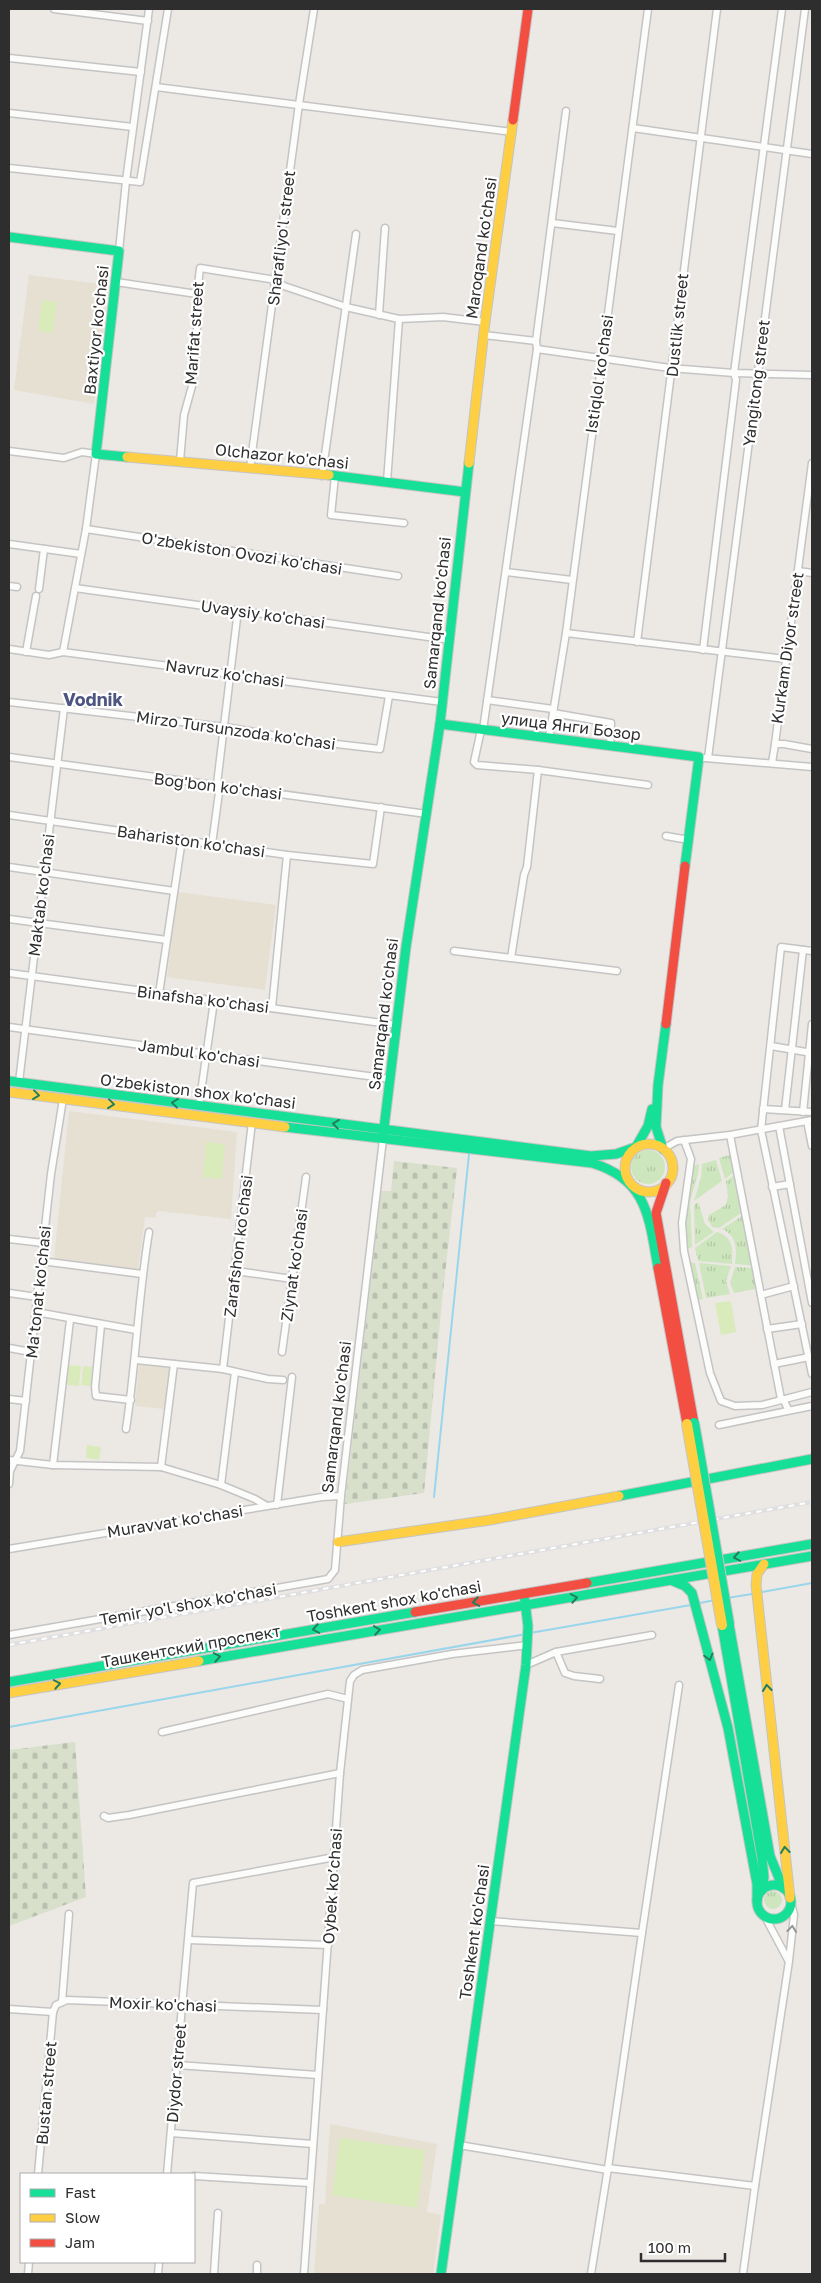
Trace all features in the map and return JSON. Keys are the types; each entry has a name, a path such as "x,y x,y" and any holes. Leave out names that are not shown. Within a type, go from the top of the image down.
{"main road":[{"name":"Maroqand ko'chasi","path":"465,492 485,322 528,9"},
{"path":"9,237 119,251"},
{"name":"Baxtiyor ko'chasi","path":"96,454 119,251"},
{"name":"Olchazor ko'chasi","path":"96,454 180,460 465,492"},
{"name":"Samarqand ko'chasi","path":"384,1135 406,947 440,724 465,492"},
{"name":"улица Янги Бозор","path":"440,724 703,757"},
{"path":"703,757 688,840 658,1085 656,1127 664,1149 671,1160 672,1168 660,1196 656,1213 762,1858 764,1873 762,1890 757,1902"},
{"name":"O'zbekiston shox ko'chasi","path":"14,1081 199,1106 384,1135"},
{"path":"658,1085 648,1126 636,1147 630,1153 625,1165 628,1178 640,1193 648,1212 690,1423"},
{"name":"O'zbekiston shox ko'chasi","path":"9,1092 252,1122 384,1135"},
{"path":"384,1135 483,1145 600,1165 616,1172 640,1190 650,1191 659,1189 666,1184"},
{"path":"483,1145 600,1156 616,1154 652,1144 664,1149"},
{"path":"338,1542 490,1520 812,1459"},
{"name":"Toshkent shox ko'chasi","path":"9,1682 812,1544"},
{"path":"526,1606 812,1556"},
{"path":"671,1581 685,1586 693,1597 728,1728 757,1884 757,1902 764,1915 773,1918 782,1916 789,1908 790,1898 757,1599 757,1574 764,1564"},
{"name":"Toshkent ko'chasi","path":"442,2274 526,1665 528,1626 524,1594"},
{"name":"Ташкентский проспект","path":"9,1692 526,1606"},
{"path":"725,1624 770,1856 783,1888 790,1898"},
{"path":"762,1890 773,1885 783,1888"}],"street":[{"path":"54,9 148,21"},
{"name":"Baxtiyor ko'chasi","path":"119,251 126,181 149,9"},
{"path":"9,168 140,182 168,9"},
{"name":"Sharafliyo'l street","path":"250,468 299,104 314,9"},
{"name":"Istiqlol ko'chasi","path":"549,738 566,633 648,9"},
{"name":"Dustlik street","path":"637,642 671,383 670,368 717,9"},
{"name":"Yangitong street","path":"703,650 736,380 734,373 782,9"},
{"name":"Yangitong street","path":"703,757 721,653 805,9"},
{"path":"9,58 141,72"},
{"path":"156,87 512,132"},
{"path":"566,111 536,341 537,349 506,572 482,730 474,762 477,765 538,770 648,785"},
{"path":"9,113 134,127"},
{"path":"633,128 812,154"},
{"path":"552,223 618,231"},
{"path":"380,315 385,228"},
{"path":"322,476 356,234"},
{"name":"Marifat street","path":"180,460 184,415 192,386 200,268 276,280 284,286 346,308 399,319 444,317 485,322"},
{"path":"116,282 197,294"},
{"path":"387,482 399,319"},
{"path":"484,335 536,341"},
{"path":"537,349 670,368 734,373 812,375"},
{"path":"9,451 64,458 82,452 96,454"},
{"name":"Baxtiyor ko'chasi","path":"63,652 86,529 96,454"},
{"name":"Kurkam Diyor street","path":"772,763 812,463"},
{"path":"335,476 331,515 404,522"},
{"name":"O'zbekiston Ovozi ko'chasi","path":"86,529 398,576"},
{"path":"9,544 81,554"},
{"path":"39,588 44,549"},
{"path":"798,571 812,573"},
{"path":"506,572 572,580"},
{"path":"9,586 17,587"},
{"name":"Uvaysiy ko'chasi","path":"75,588 450,640"},
{"path":"26,652 36,596"},
{"path":"212,844 238,610"},
{"path":"566,633 721,653 786,659"},
{"name":"Navruz ko'chasi","path":"9,649 49,655 63,652 442,702"},
{"name":"Mirzo Tursunzoda ko'chasi","path":"9,702 225,726 301,740 380,749 389,696"},
{"path":"487,700 608,721 611,723 610,746"},
{"name":"Maktab ko'chasi","path":"14,1081 25,1029 64,708"},
{"path":"775,744 812,749"},
{"path":"703,757 812,766"},
{"name":"Bog'bon ko'chasi","path":"9,758 427,814"},
{"path":"511,958 524,875 527,867 538,770"},
{"name":"Bahariston ko'chasi","path":"9,816 373,864 381,807"},
{"path":"666,836 688,840"},
{"path":"159,994 182,839"},
{"path":"272,1008 287,854"},
{"path":"9,867 174,892"},
{"path":"9,919 167,940"},
{"path":"812,951 782,948 761,1130 812,1374"},
{"path":"784,1110 802,950"},
{"path":"454,951 618,971"},
{"name":"Binafsha ko'chasi","path":"9,973 397,1025"},
{"path":"199,1106 214,1001"},
{"path":"803,1112 811,1053 812,1024"},
{"name":"Jambul ko'chasi","path":"9,1027 390,1079"},
{"path":"771,1046 811,1053"},
{"name":"Ma'tonat ko'chasi","path":"9,1484 11,1461 20,1451 43,1243 63,1098"},
{"path":"763,1109 812,1112"},
{"path":"664,1149 677,1141 730,1135 810,1120 812,1146"},
{"name":"Zarafshon ko'chasi","path":"223,1369 236,1272 252,1122"},
{"path":"779,1126 812,1303"},
{"name":"Samarqand ko'chasi","path":"338,1542 341,1496 384,1135"},
{"path":"730,1135 781,1399 788,1409"},
{"path":"684,1140 691,1158 682,1223 684,1251 710,1373 721,1401 735,1406 762,1405 812,1392"},
{"name":"Ziynat ko'chasi","path":"282,1352 306,1177"},
{"path":"772,1187 790,1184"},
{"path":"126,1429 136,1360 136,1330 142,1274 149,1232"},
{"path":"9,1239 43,1243"},
{"path":"41,1261 142,1274"},
{"path":"236,1272 292,1279"},
{"path":"761,1294 794,1286"},
{"path":"9,1293 37,1297"},
{"path":"36,1312 70,1320 136,1330"},
{"path":"53,1465 70,1320"},
{"path":"101,1324 95,1387 96,1396 131,1400"},
{"path":"767,1329 802,1324"},
{"path":"9,1348 31,1352"},
{"path":"774,1364 809,1357"},
{"path":"136,1360 223,1369 283,1380"},
{"path":"162,1467 174,1364"},
{"path":"221,1485 235,1372"},
{"path":"277,1505 292,1377"},
{"path":"9,1399 26,1401"},
{"path":"719,1425 788,1409 812,1406"},
{"path":"11,1461 53,1465 162,1467 221,1485 267,1506"},
{"name":"Muravvat ko'chasi","path":"9,1549 322,1497 341,1496"},
{"name":"Temir yo'l shox ko'chasi","path":"9,1635 328,1579 335,1570 338,1542"},
{"path":"526,1665 556,1652 652,1635"},
{"name":"Oybek ko’chasi","path":"304,2274 340,1773 350,1681 354,1675 362,1670 528,1642"},
{"path":"556,1652 563,1670 569,1675 600,1679"},
{"path":"591,2274 679,1685"},
{"path":"162,1732 328,1694 348,1699"},
{"path":"104,1816 108,1818 129,1815 340,1773"},
{"name":"Diydor street","path":"167,2173 193,1883 335,1856"},
{"path":"743,2274 789,1961 794,1916 790,1898"},
{"path":"9,2009 53,2012 56,2005 62,2002 69,1914"},
{"path":"764,1915 789,1961"},
{"path":"490,1921 642,1934"},
{"path":"189,1940 328,1945"},
{"name":"Moxir ko'chasi","path":"62,2002 67,2000 323,2010"},
{"name":"Bustаn street","path":"38,2173 53,2012"},
{"path":"177,2066 318,2075"},
{"path":"171,2133 313,2144"},
{"path":"460,2145 608,2169 755,2186"},
{"path":"195,2176 310,2183"},
{"path":"214,2274 218,2213"},
{"path":"256,2264 257,2274"}],"shaded area":[{"path":"29,275 109,285 94,404 14,390"},
{"path":"178,892 276,905 265,990 167,977"},
{"path":"69,1111 237,1132 231,1219 159,1211 156,1213 156,1218 145,1217 138,1270 54,1259"},
{"path":"139,1364 170,1367 164,1409 135,1406"},
{"path":"330,2124 437,2144 427,2212 441,2215 433,2274 314,2274 319,2204 325,2204"}],"green space":[{"path":"42,300 57,302 53,333 38,331"},
{"path":"206,1142 225,1144 222,1179 203,1177"},
{"path":"648,1150 655,1151 660,1155 664,1160 664,1174 660,1179 655,1183 648,1184 641,1183 636,1179 632,1174 631,1167 632,1160 636,1155 641,1151"},
{"path":"733,1154 736,1171 725,1179 719,1158"},
{"path":"716,1160 722,1181 694,1201 701,1178 702,1164"},
{"path":"394,1161 457,1168 424,1493 345,1504 381,1191 391,1191"},
{"path":"699,1164 690,1202 692,1247 687,1249 686,1207 693,1166"},
{"path":"737,1173 744,1211 719,1228 712,1227 708,1219 709,1215 726,1205 728,1196 726,1181"},
{"path":"698,1202 705,1224 714,1232 695,1245 694,1205"},
{"path":"745,1214 756,1266 735,1264 735,1244 731,1235 722,1229"},
{"path":"717,1232 726,1237 731,1244 732,1264 698,1261 695,1248"},
{"path":"689,1262 695,1263 703,1299 697,1300"},
{"path":"699,1263 731,1266 726,1281 730,1294 706,1298"},
{"path":"735,1267 756,1268 760,1288 734,1293 730,1283"},
{"path":"731,1301 736,1332 721,1335 715,1303"},
{"path":"68,1365 81,1366 79,1386 67,1385"},
{"path":"83,1366 93,1367 91,1386 81,1385"},
{"path":"87,1445 101,1447 99,1460 86,1458"},
{"path":"75,1742 86,1897 9,1926 9,1750"},
{"path":"773,1891 779,1894 782,1900 779,1906 773,1909 767,1906 764,1900 767,1894"},
{"path":"340,2138 425,2150 417,2208 332,2195"}],"waterway":[{"path":"434,1497 469,1154"},
{"path":"762,1592 812,1583"},
{"path":"727,1598 752,1594"},
{"path":"700,1603 715,1600"},
{"path":"530,1633 691,1605"},
{"path":"9,1727 526,1634"}],"railway":[{"path":"9,1645 812,1502"}],"traffic: fast":[{"path":"9,237 119,251 96,454 127,457"},
{"path":"383,1136 406,947 440,724 469,463"},
{"path":"329,475 465,492"},
{"path":"440,724 699,757 685,866"},
{"path":"663,1149 656,1127 658,1085 666,1024"},
{"path":"9,1081 591,1156 616,1154 636,1147"},
{"path":"636,1147 648,1126 652,1109"},
{"path":"285,1127 592,1163 611,1170 625,1180 643,1203 652,1233 658,1268"},
{"path":"694,1423 729,1624"},
{"path":"619,1496 812,1459"},
{"path":"587,1583 812,1544"},
{"path":"199,1661 812,1556"},
{"path":"673,1581 685,1586 692,1593 728,1728 757,1884 757,1901"},
{"path":"441,2274 526,1665 528,1626 524,1594"},
{"path":"9,1682 415,1612"},
{"path":"729,1624 770,1856 783,1888"},
{"path":"722,1625 762,1858 764,1877 762,1890"},
{"path":"774,1885 786,1890 791,1902 786,1914 774,1919 762,1914 757,1902 762,1890 774,1885"}],"traffic: slow":[{"path":"469,463 485,322 513,120"},
{"path":"127,457 329,475"},
{"path":"9,1092 285,1127"},
{"path":"649,1144 658,1146 666,1151 671,1159 673,1168 671,1177 666,1185 658,1190 649,1192 640,1190 632,1185 627,1177 625,1168 627,1159 632,1151 640,1146 649,1144"},
{"path":"687,1424 722,1625"},
{"path":"338,1542 490,1520 619,1496"},
{"path":"764,1564 757,1574 756,1585 790,1898"},
{"path":"9,1693 199,1661"}],"traffic: jam":[{"path":"513,120 528,9"},
{"path":"666,1024 685,866"},
{"path":"666,1183 656,1213 694,1423"},
{"path":"658,1268 687,1424"},
{"path":"415,1612 587,1583"}],"district":[{"name":"Vodnik","path":"93,699"}]}
